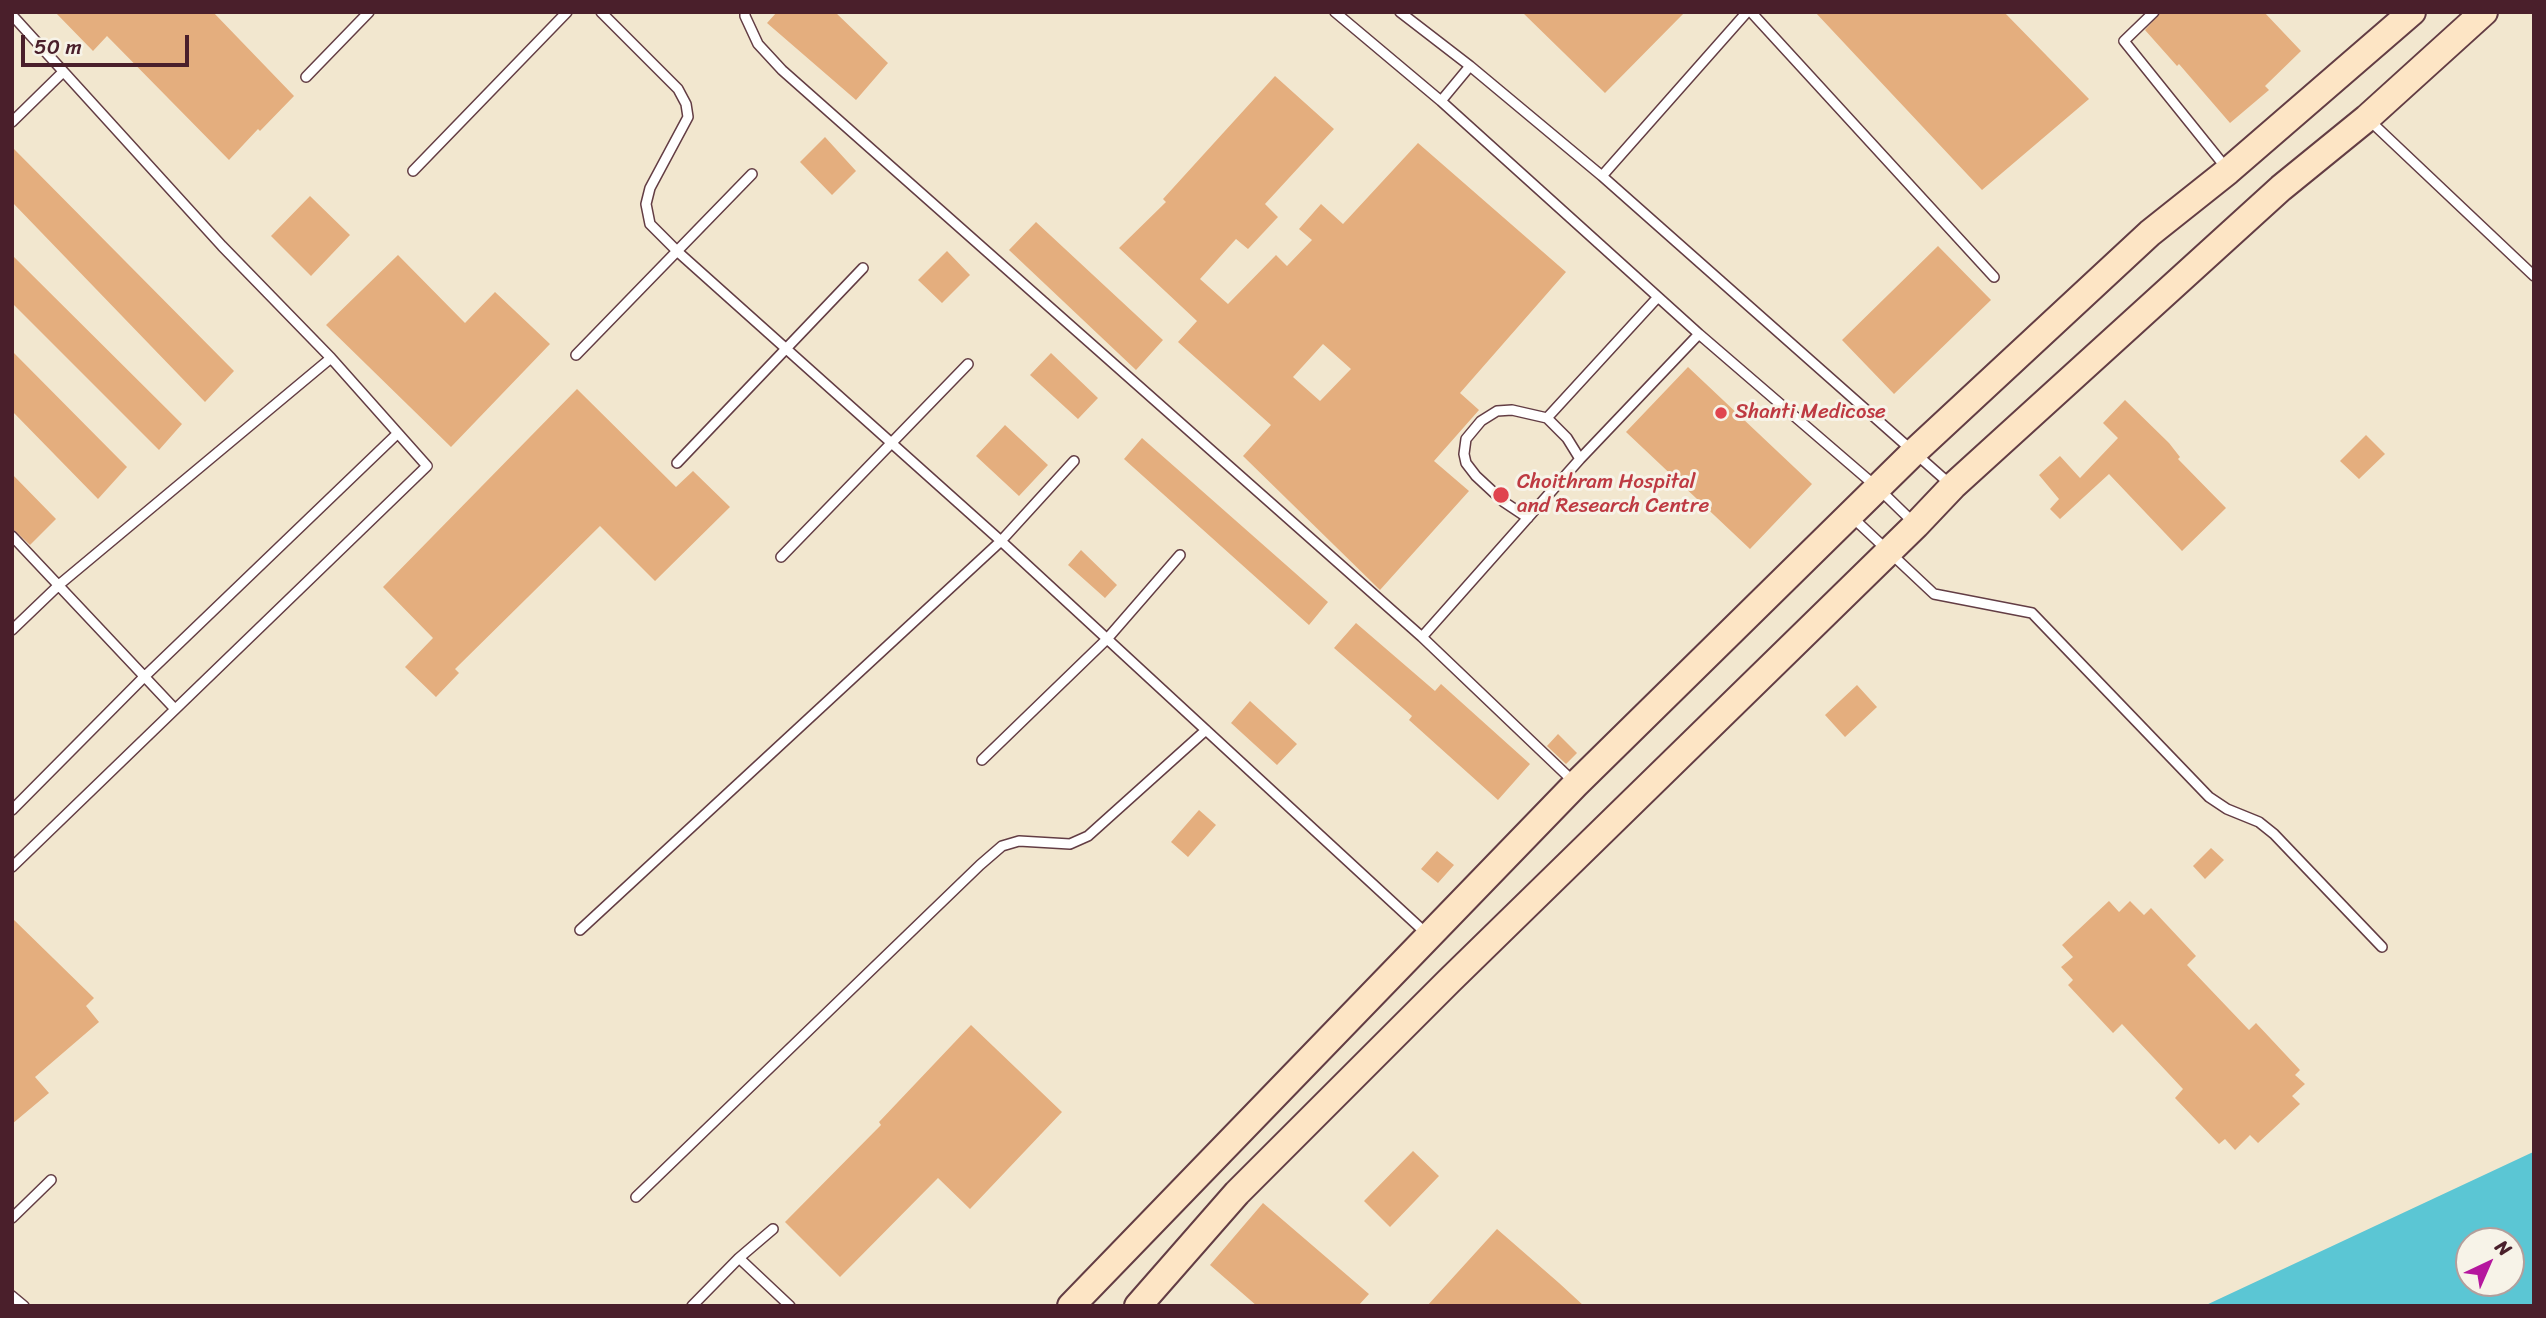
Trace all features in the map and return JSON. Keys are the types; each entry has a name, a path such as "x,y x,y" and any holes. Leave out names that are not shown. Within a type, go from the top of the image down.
{"main road":[{"path":"1071,1306 1576,784 1914,452 2150,233 2228,170 2412,12"},
{"path":"1138,1306 1237,1193 1449,981 1916,526 1953,486 2281,188 2367,118 2484,12"}],"lane":[{"path":"306,76 369,12"},
{"path":"413,170 567,12"},
{"path":"601,12 678,89 686,104 688,117 650,188 646,204 650,224 1001,541 1429,936"},
{"path":"745,12 758,44 782,70 1422,637 1576,784"},
{"path":"1335,12 1441,101 1699,334 1879,489 1916,526"},
{"path":"1400,12 1470,66 1602,176 1953,486"},
{"path":"1602,176 1749,12 1994,277"},
{"path":"2154,12 2124,41 2228,170"},
{"path":"12,15 222,246 331,358 427,466 12,867"},
{"path":"1441,101 1470,66"},
{"path":"12,122 62,73"},
{"path":"2367,118 2534,276"},
{"path":"576,355 752,174"},
{"path":"677,463 863,268"},
{"path":"1547,418 1658,297"},
{"path":"1422,637 1580,459 1699,334"},
{"path":"12,630 60,584 331,358"},
{"path":"781,557 968,364"},
{"path":"1528,518 1504,502 1466,463 1466,439 1481,421 1497,411 1512,410 1547,418 1566,438 1580,459"},
{"path":"12,810 143,678 397,434"},
{"path":"580,930 1001,541 1074,461"},
{"path":"1851,516 1934,594 2032,613 2209,797 2234,813 2259,822 2274,834 2382,947"},
{"path":"12,536 174,708"},
{"path":"982,760 1107,639 1180,555"},
{"path":"636,1197 980,864 1002,846 1019,841 1070,844 1088,836 1206,730"},
{"path":"12,1218 51,1180"},
{"path":"692,1306 772,1229"},
{"path":"739,1258 790,1306"},
{"path":"12,1296 24,1306"}],"water":[{"path":"2534,1152 2534,1306 2204,1306"}],"building":[{"path":"55,12 213,12 294,96 229,160 107,36 93,51"},
{"path":"777,12 835,12 888,63 856,100 767,23"},
{"path":"1522,12 1685,12 1605,93"},
{"path":"1815,12 2004,12 2089,99 1982,190"},
{"path":"2161,12 2264,12 2301,51 2265,86 2269,90 2230,123 2179,64 2177,66 2145,30"},
{"path":"1275,76 1334,129 1265,204 1278,217 1248,249 1236,239 1200,279 1228,304 1276,255 1287,266 1312,240 1299,229 1321,204 1343,224 1418,143 1566,272 1460,393 1479,410 1434,461 1469,491 1380,590 1243,456 1271,425 1178,342 1197,321 1119,248 1166,202 1163,199","holes":["1323,344 1351,369 1320,401 1293,377"]},
{"path":"825,137 856,171 832,195 800,162"},
{"path":"12,147 234,371 205,402 12,202"},
{"path":"310,196 350,235 311,276 271,236"},
{"path":"1036,222 1163,340 1136,370 1009,250"},
{"path":"1938,246 1991,300 1894,394 1842,340"},
{"path":"947,251 970,275 942,303 918,280"},
{"path":"12,255 182,424 159,450 12,303"},
{"path":"398,255 465,323 495,292 550,344 451,447 326,325"},
{"path":"12,351 127,467 98,499 12,411"},
{"path":"1051,353 1098,398 1078,419 1030,375"},
{"path":"1688,367 1812,484 1750,549 1626,432"},
{"path":"577,389 676,487 693,471 730,507 655,581 600,526 455,669 459,673 436,697 405,667 433,638 383,587"},
{"path":"2125,400 2169,443 2180,457 2178,459 2226,508 2182,551 2109,474 2060,519 2050,509 2059,499 2039,475 2060,456 2080,478 2118,438 2103,423"},
{"path":"1005,425 1048,465 1019,496 976,456"},
{"path":"2366,435 2385,454 2359,479 2340,461"},
{"path":"1142,438 1328,602 1309,625 1124,459"},
{"path":"12,474 56,519 30,545 12,528"},
{"path":"1081,550 1117,585 1105,598 1068,565"},
{"path":"1356,623 1435,691 1441,684 1530,764 1498,800 1409,720 1412,716 1334,648"},
{"path":"1857,685 1877,707 1845,737 1825,715"},
{"path":"1250,701 1297,744 1277,765 1231,723"},
{"path":"1558,734 1577,753 1566,764 1547,746"},
{"path":"1199,810 1216,825 1188,857 1171,842"},
{"path":"2211,848 2224,860 2205,879 2193,866"},
{"path":"1437,851 1454,865 1438,883 1421,869"},
{"path":"2109,901 2119,912 2130,901 2144,915 2151,908 2196,956 2187,965 2249,1030 2256,1023 2300,1070 2295,1075 2305,1084 2292,1096 2300,1104 2258,1143 2250,1135 2235,1150 2225,1139 2219,1144 2175,1098 2183,1089 2122,1024 2113,1033 2068,985 2073,980 2061,967 2073,957 2062,945"},
{"path":"12,918 94,998 86,1006 99,1022 35,1077 49,1093 12,1124"},
{"path":"971,1025 1062,1112 970,1209 938,1178 840,1277 785,1222 881,1125 879,1122"},
{"path":"1413,1151 1439,1176 1390,1227 1364,1201"},
{"path":"1263,1203 1369,1294 1358,1306 1257,1306 1210,1265"},
{"path":"1497,1229 1559,1283 1584,1306 1427,1306"}],"place":[{"name":"Shanti Medicose","path":"1721,413"},
{"name":"Choithram Hospital and Research Centre","path":"1501,495"}]}
